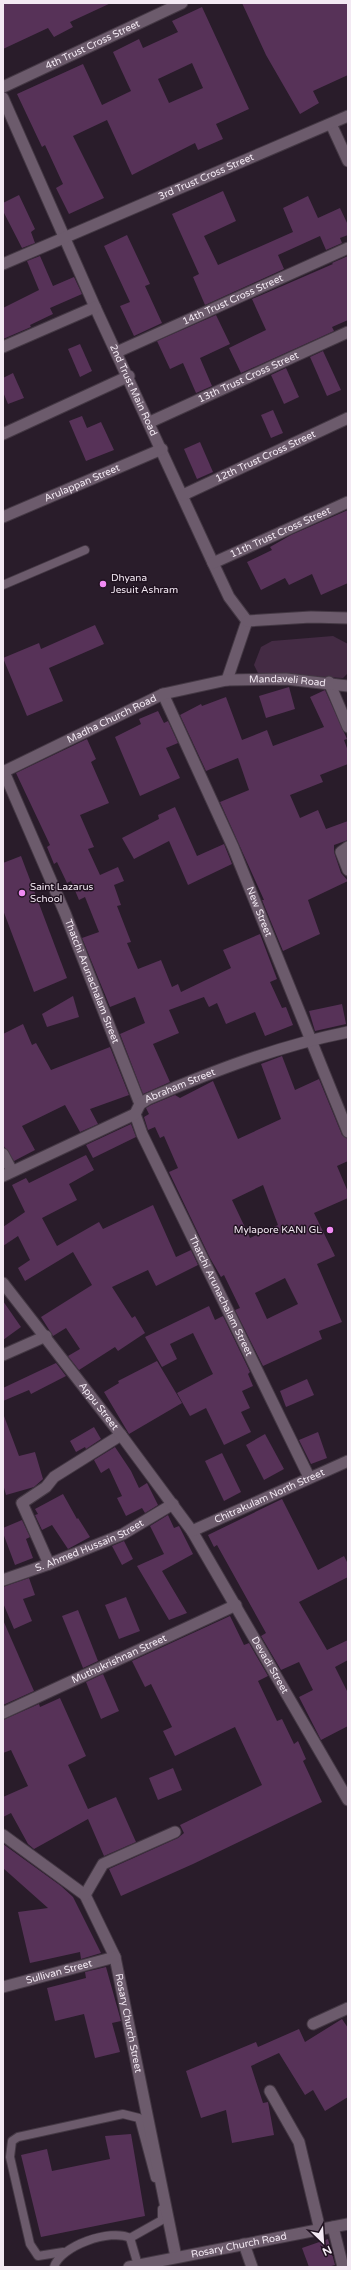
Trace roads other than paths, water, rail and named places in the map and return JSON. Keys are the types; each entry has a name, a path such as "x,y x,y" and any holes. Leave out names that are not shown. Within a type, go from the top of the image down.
{"street":[{"name":"4th Trust Cross Street","path":"3,87 182,3"},
{"name":"2nd Trust Main Road","path":"3,98 95,307 129,376 213,563 229,597 247,621"},
{"name":"3rd Trust Cross Street","path":"3,264 348,116"},
{"path":"331,124 348,161"},
{"name":"14th Trust Cross Street","path":"117,352 348,248"},
{"path":"3,348 95,307"},
{"name":"13th Trust Cross Street","path":"150,422 348,332"},
{"path":"3,434 129,376"},
{"name":"12th Trust Cross Street","path":"182,495 348,418"},
{"name":"Arulappan Street","path":"3,517 162,448"},
{"name":"11th Trust Cross Street","path":"213,563 348,502"},
{"path":"227,680 247,621 311,617 348,618"},
{"name":"Mandaveli Road","path":"227,680 286,678 329,682 348,686"},
{"name":"Madha Church Road","path":"3,771 164,694 227,680"},
{"path":"329,682 348,727"},
{"name":"New Street","path":"164,694 233,847 348,1132"},
{"name":"Thatchi Arunachalam Street","path":"3,771 65,913 138,1109 142,1134 309,1477"},
{"path":"348,847 341,852 348,870"},
{"name":"Abraham Street","path":"7,1174 138,1109 168,1090 246,1060 311,1039 348,1032"},
{"path":"3,1154 7,1174"},
{"name":"Appu Street","path":"3,1283 46,1336 192,1531"},
{"path":"3,1355 46,1336"},
{"path":"49,1564 22,1502 46,1487 54,1477 121,1435"},
{"name":"Chitrakulam North Street","path":"192,1531 348,1460"},
{"name":"S. Ahmed Hussain Street","path":"3,1580 49,1564 123,1534 173,1504"},
{"name":"Devadi Street","path":"192,1531 348,1800"},
{"name":"Muthukrishnan Street","path":"3,1713 236,1605"},
{"path":"85,1895 103,1864 175,1832"},
{"name":"Rosary Church Street","path":"3,1835 85,1895 114,1957 176,2257"},
{"name":"Sullivan Street","path":"3,1987 114,1957"},
{"path":"313,2024 348,2008"},
{"path":"270,2091 299,2142 320,2230"},
{"name":"Rosary Church Road","path":"134,2266 348,2224"},
{"path":"334,2227 343,2267"},
{"path":"244,2244 252,2267"}],"lane":[{"path":"3,585 85,550"},
{"path":"123,2114 139,2118 163,2211 162,2220 130,2238 116,2235 94,2239 74,2246 63,2252 38,2256 34,2251 10,2157 12,2141 26,2134 123,2114"},
{"path":"130,2238 134,2266"},
{"path":"54,2267 63,2252"}],"place":[{"name":"Dhyana Jesuit Ashram","path":"103,584"},
{"name":"Saint Lazarus School","path":"22,893"},
{"name":"Mylapore KANI GL","path":"330,1230"}]}
